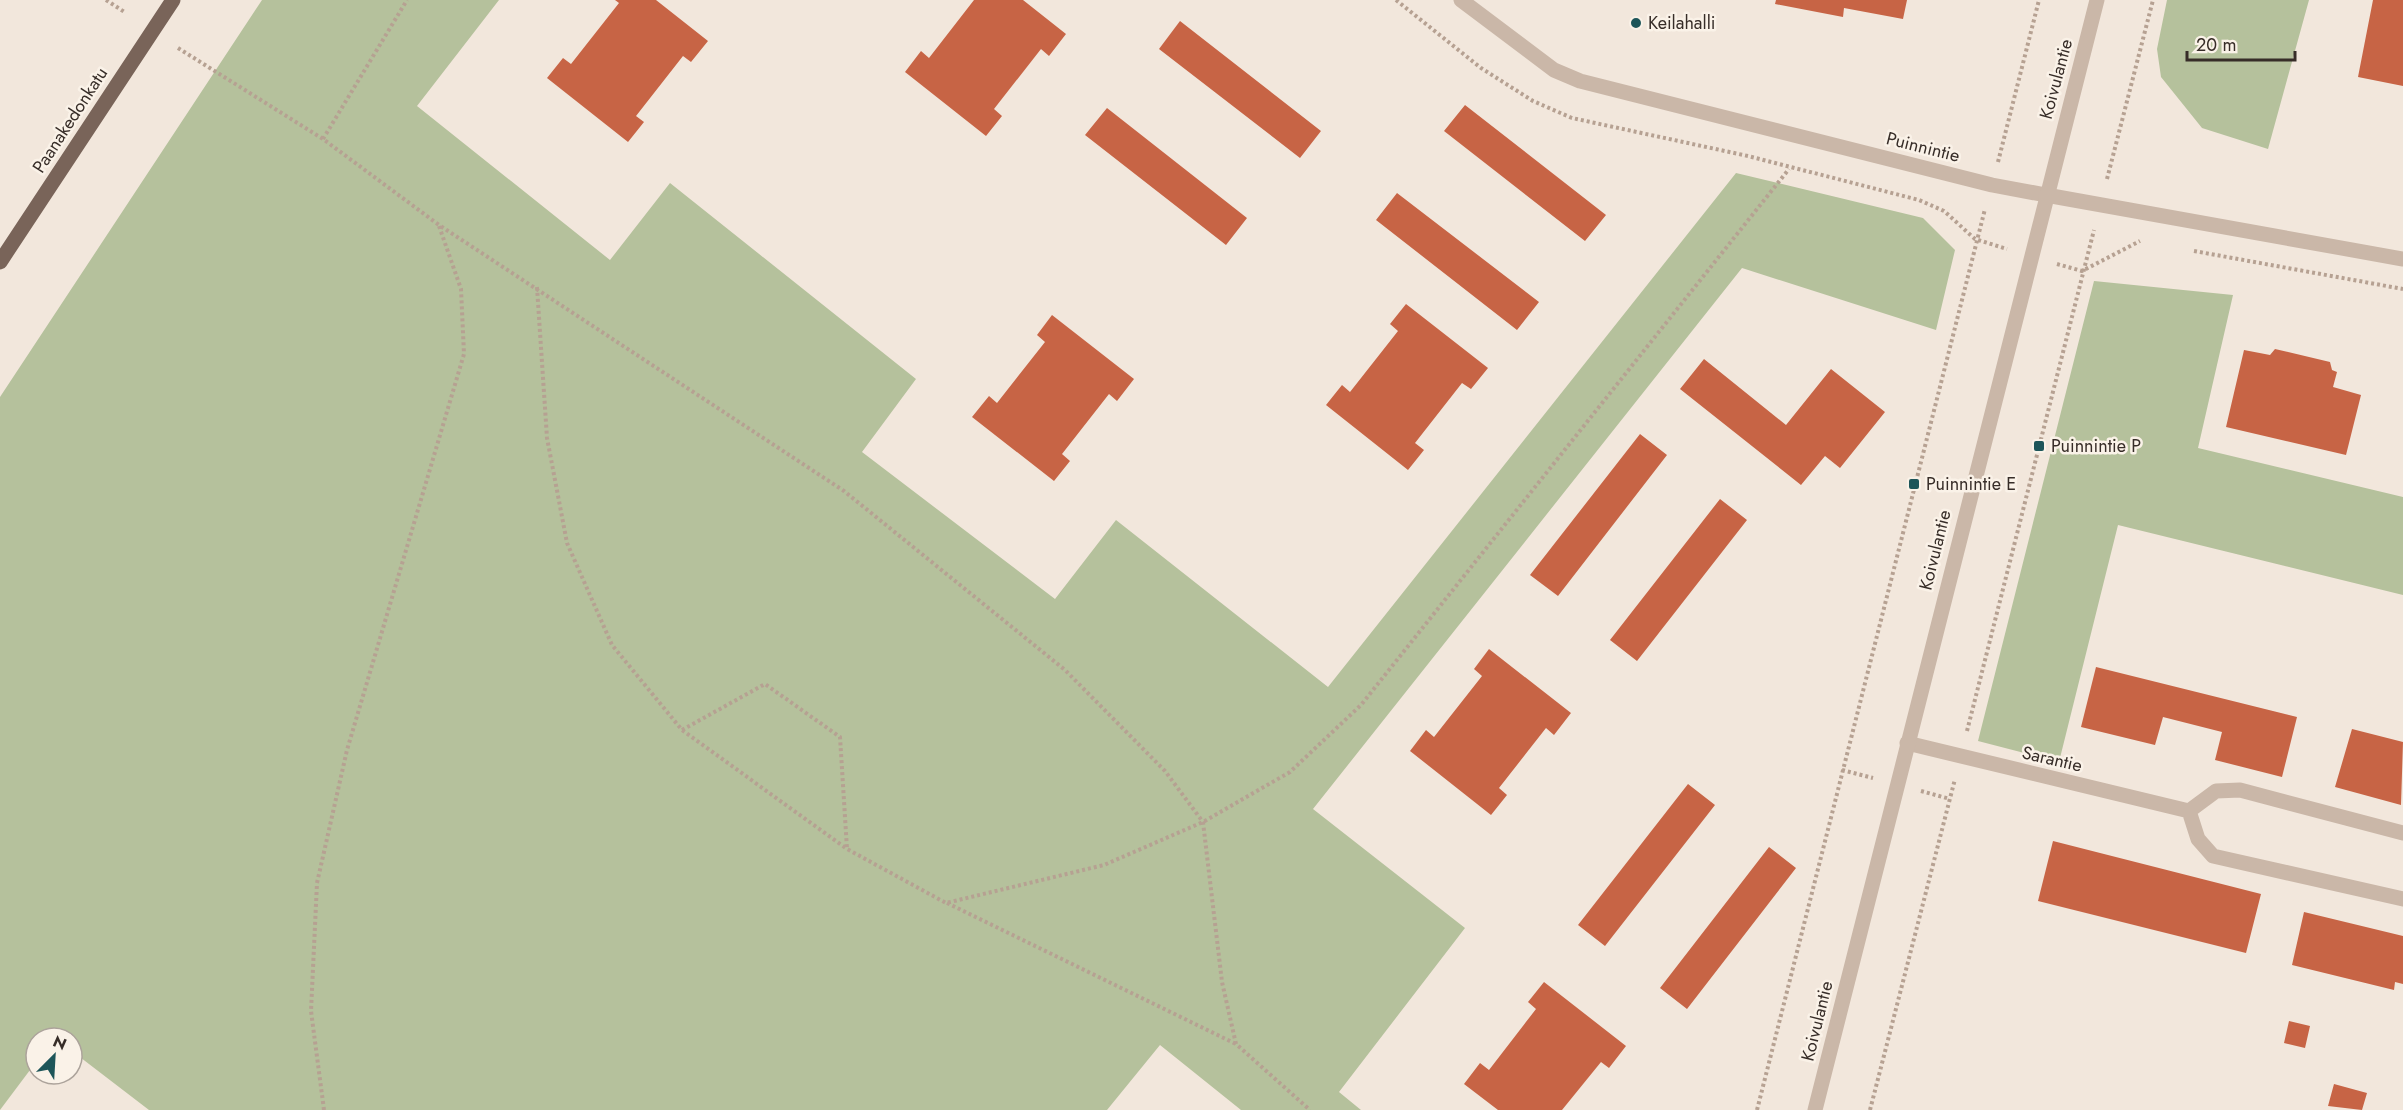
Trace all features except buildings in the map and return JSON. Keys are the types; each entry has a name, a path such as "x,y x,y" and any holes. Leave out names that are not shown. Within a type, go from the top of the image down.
{"main road":[{"name":"Paanakedonkatu","path":"0,262 173,0"}],"street":[{"name":"Puinnintie","path":"1461,0 1554,70 1580,81 1992,185 2403,259"},
{"name":"Koivulantie","path":"1815,1110 1906,743 2097,0"},
{"name":"Sarantie","path":"1906,743 2189,811"},
{"path":"2403,833 2240,790 2216,791 2189,811 2198,839 2212,856 2403,899"}],"path":[{"path":"106,0 126,14"},
{"path":"323,139 407,0"},
{"path":"1757,1110 1970,262 2039,0"},
{"path":"1870,1110 2153,0"},
{"path":"178,48 323,139 439,225 537,287 844,491 1065,670 1165,771 1203,822 1222,982 1236,1044"},
{"path":"946,903 1104,865 1203,822 1290,772 1361,705 1789,169"},
{"path":"324,1110 311,1011 317,883 347,750 464,354 461,289 439,225"},
{"path":"537,287 547,438 567,543 612,645 682,730 847,849 946,903 1236,1044 1310,1110"},
{"path":"682,730 765,684 840,737 847,849"}],"green space":[{"path":"262,0 499,0 417,106 610,260 670,183 916,379 862,452 1055,599 1116,520 1328,687 1736,173 1923,218 1955,250 1936,330 1742,268 1313,809 1465,928 1339,1092 1361,1110 1241,1110 1160,1045 1107,1110 149,1110 84,1060 84,1026 24,1026 24,1078 0,1110 0,397"},
{"path":"2167,0 2309,0 2268,149 2202,128 2161,77 2157,49"},
{"path":"2094,281 2233,295 2198,448 2403,497 2403,595 2118,525 2059,762 1978,741"}],"place":[{"name":"Keilahalli","path":"1636,23"},
{"name":"Puinnintie P","path":"2039,446"},
{"name":"Puinnintie E","path":"1914,484"}]}
